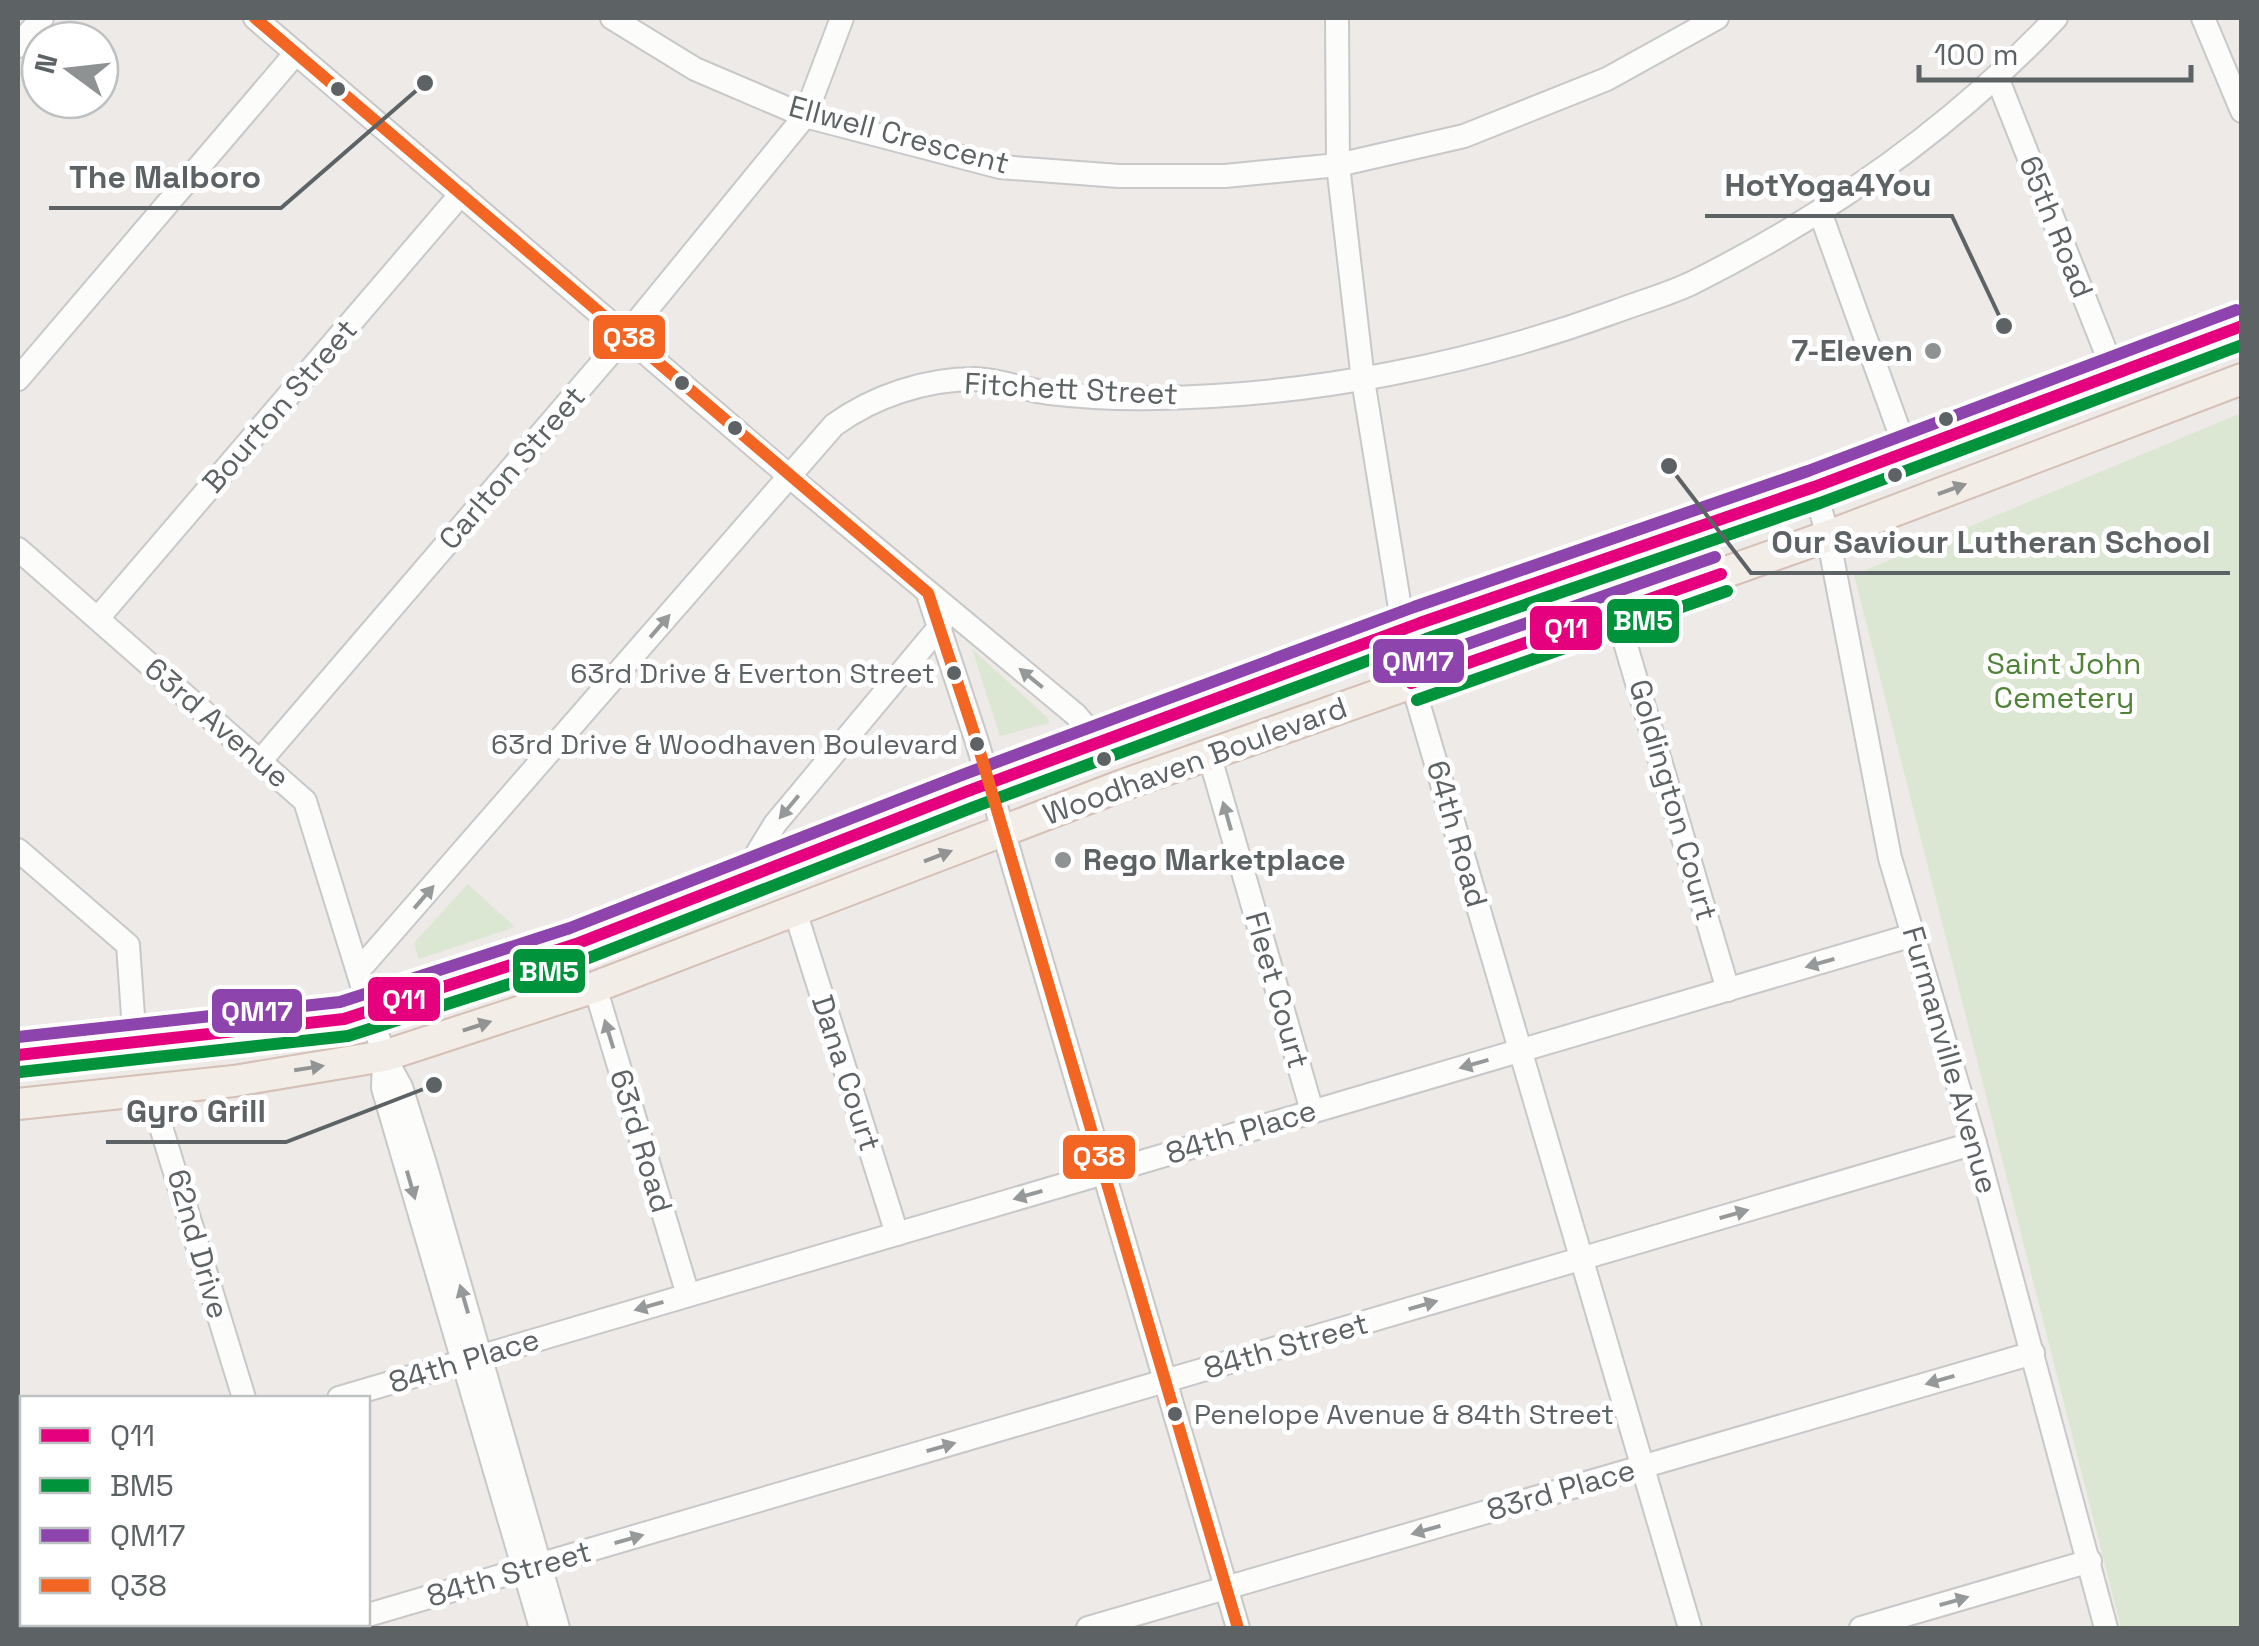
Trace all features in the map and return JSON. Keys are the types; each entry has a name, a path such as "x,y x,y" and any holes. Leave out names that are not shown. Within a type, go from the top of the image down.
{"main road":[{"name":"Woodhaven Boulevard","path":"18,1056 344,1019 576,944 1402,630 1814,487 2242,326"},
{"name":"Woodhaven Boulevard","path":"18,1104 150,1091 384,1056 595,987 1209,754 1828,536 2242,379"}],"street":[{"path":"18,46 42,18"},
{"path":"255,18 1076,715 1101,745"},
{"name":"Ellwell Crescent","path":"612,18 695,69 805,116 1000,167 1118,176 1225,176 1338,165 1464,136 1607,78 1716,18"},
{"name":"Carlton Street","path":"262,760 626,335 805,116 842,18"},
{"name":"64th Road","path":"1337,18 1338,165 1363,380 1412,682 1690,1628"},
{"name":"Fitchett Street","path":"360,970 834,425 864,403 912,388 976,379 1050,393 1156,398 1363,380 1560,331 1689,284 1820,212 1894,162 1998,80 2056,18"},
{"path":"2203,18 2242,111"},
{"path":"18,379 296,53"},
{"name":"65th Road","path":"1998,80 2115,375"},
{"name":"Bourton Street","path":"98,618 462,194"},
{"path":"1820,212 1907,453"},
{"name":"Furmanville Avenue","path":"1814,487 1828,536 1890,858 1975,1144 2106,1628"},
{"name":"63rd Avenue","path":"18,549 305,801 372,1010 384,1056 383,1088 471,1358 531,1567 541,1628"},
{"path":"928,593 989,784 1000,832 1238,1628"},
{"name":"Goldington Court","path":"1616,612 1728,990"},
{"path":"739,883 775,824 941,625"},
{"name":"Fleet Court","path":"1209,754 1312,1111"},
{"path":"18,850 128,946 135,1044"},
{"name":"Dana Court","path":"795,911 897,1234"},
{"name":"84th Place","path":"346,1396 1914,935"},
{"name":"63rd Road","path":"595,987 688,1295"},
{"name":"62nd Drive","path":"150,1091 243,1396"},
{"name":"84th Street","path":"370,1614 1975,1144"},
{"name":"83rd Place","path":"1088,1628 2033,1353"},
{"path":"1860,1628 2090,1561"},
{"name":"63rd Avenue","path":"531,1567 558,1628"}],"green space":[{"name":"Saint John Cemetery","path":"2241,413 2241,1628 2121,1628 1854,575"},
{"path":"972,649 1048,718 1049,723 1000,736"},
{"path":"468,884 515,927 419,959 414,943"}],"transit line":[{"name":"Q38","path":"255,18 928,593 977,742 1238,1628"},
{"name":"QM17","path":"18,1037 340,1002 570,928 962,775 1414,607 1808,471 2236,310"},
{"name":"Q11","path":"18,1055 344,1019 576,944 968,791 1420,623 1814,487 2242,326"},
{"name":"BM5","path":"20,1072 348,1036 581,961 974,807 1426,639 1820,503 2242,345"},
{"name":"QM17","path":"1405,666 1715,557"},
{"name":"Q11","path":"1411,683 1721,574"},
{"name":"BM5","path":"1417,700 1727,591"}],"place":[{"name":"The Malboro","path":"425,83"},
{"name":"HotYoga4You","path":"2004,326"},
{"name":"7-Eleven","path":"1933,351"},
{"name":"Our Saviour Lutheran School","path":"1669,466"},
{"name":"63rd Drive & Everton Street","path":"954,673"},
{"name":"63rd Drive & Woodhaven Boulevard","path":"977,744"},
{"name":"Rego Marketplace","path":"1063,860"},
{"name":"Gyro Grill","path":"434,1085"},
{"name":"Penelope Avenue & 84th Street","path":"1175,1414"}]}
